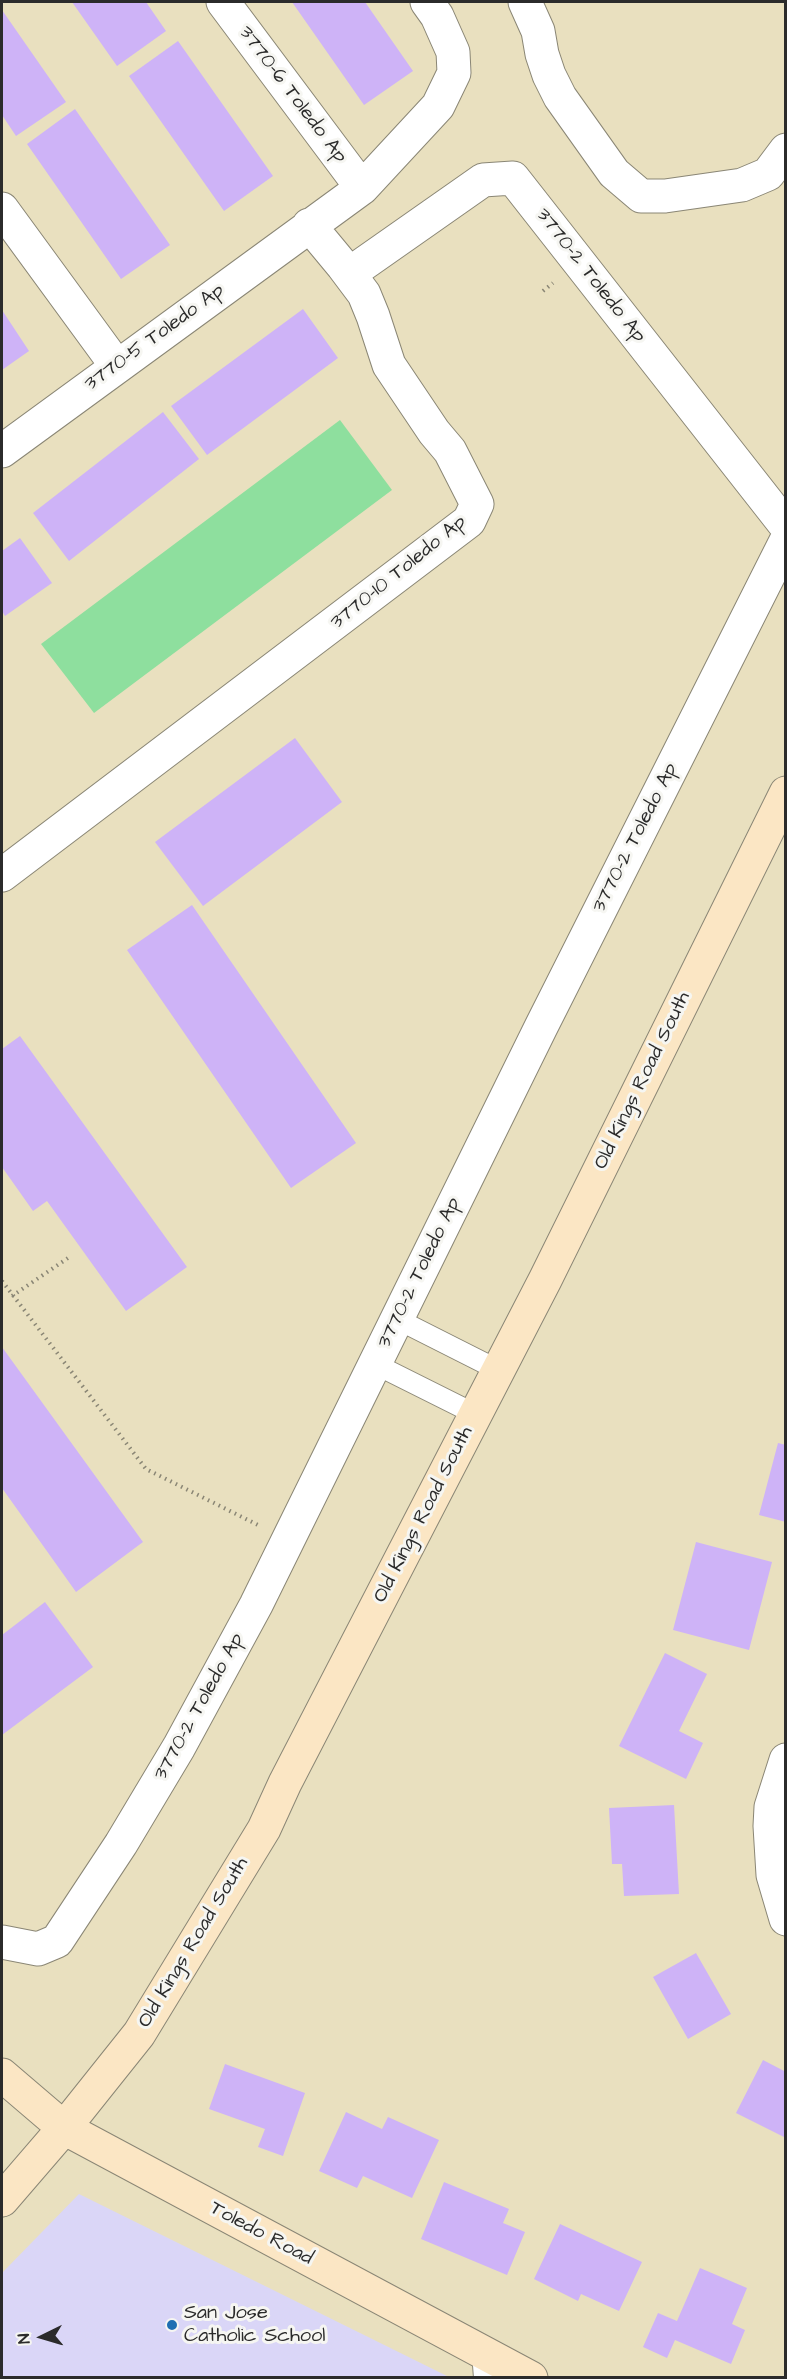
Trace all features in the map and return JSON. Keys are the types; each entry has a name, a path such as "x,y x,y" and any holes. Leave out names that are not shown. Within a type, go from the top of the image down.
{"street":[{"name":"3770-6 Toledo Ap","path":"223,2 362,188"},
{"path":"309,225 362,188 438,106 453,73 453,52 437,16 427,2"},
{"path":"525,2 538,31 549,75 560,97 614,173 641,196 664,196 742,185 780,169"},
{"name":"3770-2 Toledo Ap","path":"349,274 483,180 513,178 786,526"},
{"path":"2,209 116,365"},
{"name":"3770-10 Toledo Ap","path":"2,875 469,521 477,504 450,451 434,432 389,364 363,294 309,225"},
{"name":"3770-5 Toledo Ap","path":"2,451 309,225"},
{"name":"3770-2 Toledo Ap","path":"2,1942 38,1949 57,1941 121,1844 179,1747 256,1605 541,1027 786,541"},
{"name":"Old Kings Road South","path":"2,2200 64,2128 139,2034 264,1829 285,1783 545,1280 786,793"},
{"path":"786,1760 771,1807 770,1826 773,1875 786,1919"},
{"name":"Toledo Road","path":"2,2075 64,2128 483,2365 531,2378"}],"lane":[{"path":"397,1319 498,1370"},
{"path":"375,1364 475,1414"}],"path":[{"path":"543,291 560,278"},
{"path":"12,1296 71,1256"},
{"path":"2,1281 146,1469 288,1540"}],"shaded area":[{"name":"San Jose Catholic School","path":"79,2194 449,2377 2,2377 2,2273"}],"green space":[{"path":"340,420 392,490 94,713 41,644"}],"building":[{"path":"72,2 146,2 166,31 117,66"},
{"path":"292,2 365,2 413,71 364,105"},
{"path":"2,10 66,102 16,136 2,115"},
{"path":"178,41 273,176 224,211 129,76"},
{"path":"75,109 170,245 121,279 27,144"},
{"path":"303,309 338,358 207,455 171,406"},
{"path":"2,310 29,351 2,370"},
{"path":"163,412 199,459 69,561 33,513"},
{"path":"20,538 52,583 5,616 2,611 2,551"},
{"path":"295,738 342,802 203,906 155,842"},
{"path":"192,905 356,1143 291,1188 127,950"},
{"path":"20,1036 187,1267 126,1311 47,1201 33,1211 2,1167 2,1049"},
{"path":"2,1347 143,1542 76,1592 2,1488"},
{"path":"778,1443 786,1445 786,1522 759,1515"},
{"path":"696,1542 772,1562 749,1650 673,1630"},
{"path":"45,1602 93,1667 2,1735 2,1635"},
{"path":"665,1653 707,1674 679,1731 703,1743 686,1779 619,1746"},
{"path":"674,1805 679,1894 624,1896 622,1864 612,1864 609,1808"},
{"path":"696,1953 731,2014 688,2039 653,1977"},
{"path":"763,2060 786,2072 786,2138 736,2113"},
{"path":"225,2064 305,2093 283,2156 258,2147 265,2129 209,2109"},
{"path":"346,2112 382,2129 388,2117 439,2140 412,2198 363,2176 357,2188 319,2171"},
{"path":"444,2182 509,2209 503,2223 525,2232 507,2275 421,2239"},
{"path":"560,2224 642,2262 619,2311 581,2294 578,2301 534,2279"},
{"path":"700,2268 747,2288 732,2324 745,2330 731,2364 675,2340 667,2358 643,2347 658,2313 677,2321"}],"place":[{"name":"San Jose Catholic School","path":"172,2325"}]}
